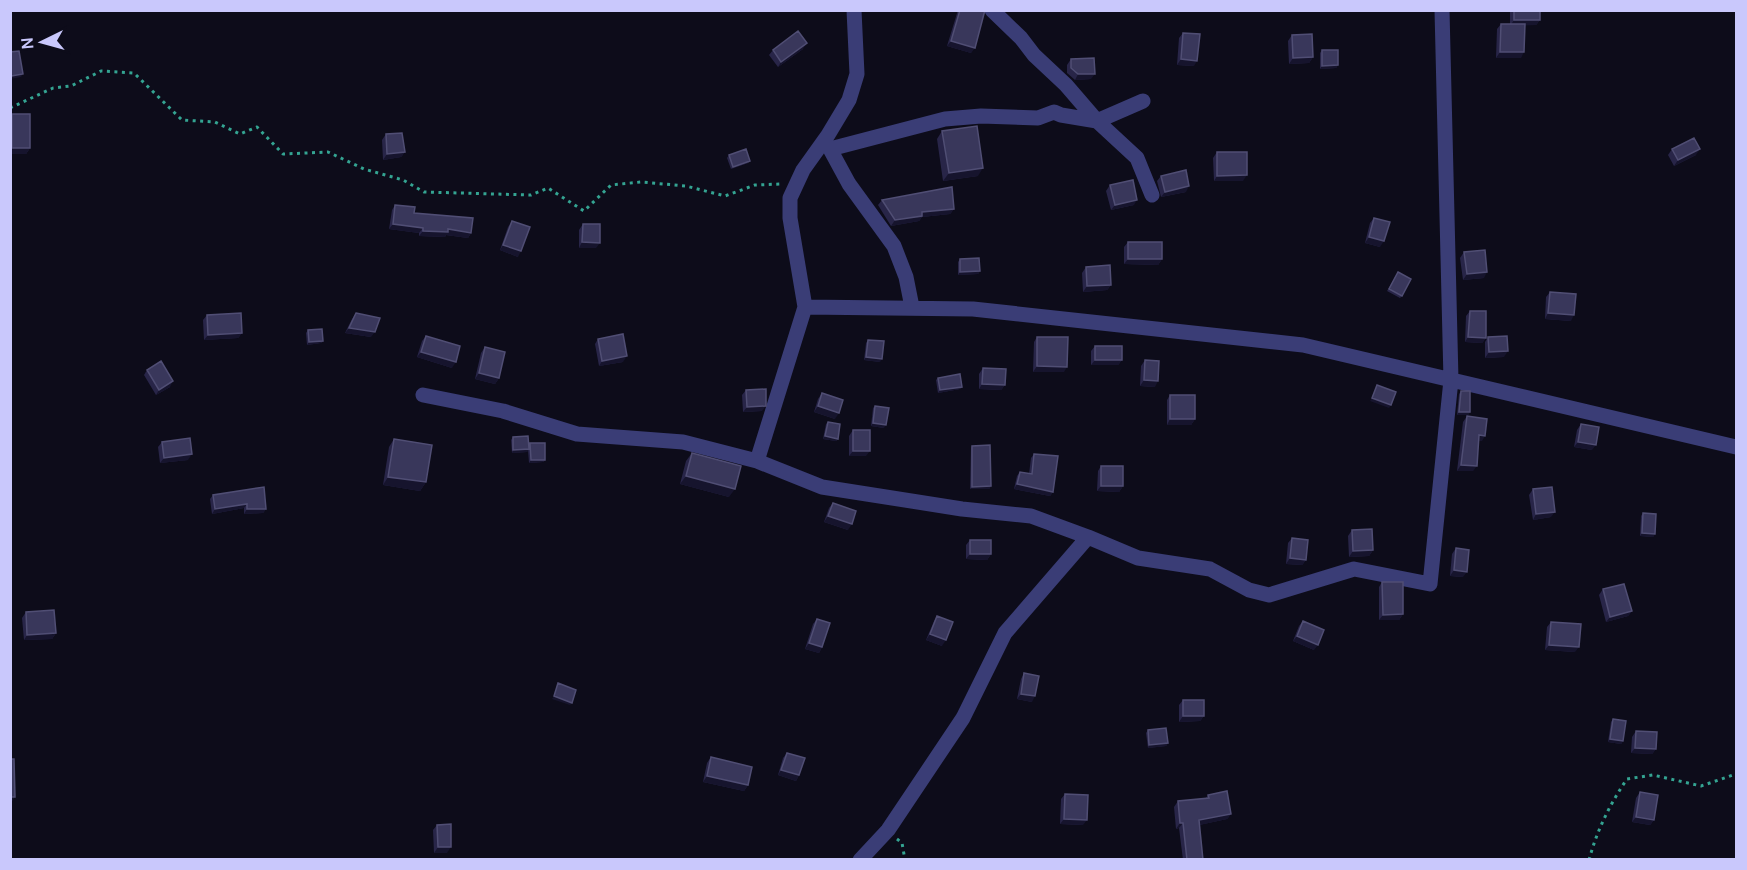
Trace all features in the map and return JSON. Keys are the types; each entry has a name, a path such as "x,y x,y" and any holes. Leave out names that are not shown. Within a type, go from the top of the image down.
{"street":[{"path":"757,461 805,307 790,218 790,198 803,170 827,145 849,100 857,74 854,10"},
{"path":"992,10 1021,38 1034,55 1097,121 1137,158 1152,195"},
{"path":"423,394 503,411 577,434 683,442 757,461 822,487 962,509 1031,516 1138,558 1210,569 1249,590 1269,595 1354,569 1430,584 1451,380 1442,10"},
{"path":"827,145 945,119 981,116 1038,117 1054,112 1061,116 1097,121 1143,101"},
{"path":"827,145 849,184 894,246 906,277 912,307"},
{"path":"805,307 973,309 1303,345 1737,447"},
{"path":"860,860 888,830 963,718 1005,633 1088,537"}],"path":[{"path":"10,108 53,88 71,86 101,71 134,73 182,120 215,122 240,134 257,127 283,154 328,152 364,169 403,180 424,192 531,195 549,188 584,211 611,185 641,182 686,186 725,196 755,185 796,184"},
{"path":"1589,860 1610,804 1627,779 1653,775 1701,786 1737,774"}],"building":[{"path":"960,10 985,10 975,48 951,41"},
{"path":"1514,10 1540,10 1540,20 1514,20"},
{"path":"1501,24 1525,24 1524,52 1500,52"},
{"path":"798,31 807,43 781,62 773,50"},
{"path":"1183,33 1200,34 1197,61 1181,59"},
{"path":"1312,34 1313,57 1293,58 1292,35"},
{"path":"1322,50 1338,50 1338,65 1322,66"},
{"path":"19,51 23,74 11,76 10,52"},
{"path":"1094,58 1095,74 1078,74 1071,68 1071,59"},
{"path":"12,114 30,114 30,148 12,148"},
{"path":"977,126 983,168 949,173 942,131"},
{"path":"402,133 405,152 387,154 386,134"},
{"path":"1694,138 1700,149 1678,160 1672,149"},
{"path":"746,149 750,161 733,167 729,155"},
{"path":"1217,152 1247,152 1247,175 1217,176"},
{"path":"1186,170 1189,186 1165,192 1161,176"},
{"path":"1133,180 1137,200 1115,205 1110,185"},
{"path":"952,187 954,209 922,212 922,216 895,220 882,200"},
{"path":"395,205 415,207 414,213 473,218 471,233 448,229 448,232 423,231 423,228 393,224"},
{"path":"1374,218 1390,222 1384,241 1369,237"},
{"path":"512,221 530,227 521,251 503,245"},
{"path":"583,224 600,224 600,243 582,242"},
{"path":"1128,242 1162,242 1162,259 1128,259"},
{"path":"1485,250 1487,272 1467,274 1464,252"},
{"path":"979,258 980,271 960,272 960,259"},
{"path":"1110,265 1111,285 1087,286 1086,267"},
{"path":"1398,272 1411,279 1402,296 1389,289"},
{"path":"1550,292 1576,294 1574,315 1548,313"},
{"path":"1470,311 1486,311 1486,338 1468,337"},
{"path":"241,313 242,333 208,335 207,315"},
{"path":"356,313 380,318 375,332 349,328"},
{"path":"322,329 323,341 309,342 308,330"},
{"path":"623,334 627,356 602,361 598,339"},
{"path":"426,336 460,346 456,362 421,352"},
{"path":"1507,336 1508,351 1489,352 1488,337"},
{"path":"1037,337 1068,337 1067,367 1037,366"},
{"path":"868,340 884,341 882,359 866,357"},
{"path":"1095,346 1122,346 1122,360 1095,360"},
{"path":"485,347 505,352 499,378 479,373"},
{"path":"1145,360 1159,361 1158,381 1144,380"},
{"path":"161,361 173,381 159,390 147,370"},
{"path":"983,368 1006,369 1005,385 982,384"},
{"path":"960,374 962,387 940,390 938,378"},
{"path":"1377,385 1396,392 1391,405 1372,398"},
{"path":"766,389 766,406 747,407 746,390"},
{"path":"1461,391 1470,391 1470,412 1459,412"},
{"path":"822,393 843,400 839,413 818,406"},
{"path":"1170,395 1195,395 1195,419 1170,419"},
{"path":"875,406 889,408 886,425 873,423"},
{"path":"1467,416 1487,419 1485,436 1479,435 1477,466 1461,465"},
{"path":"828,422 840,424 838,439 825,436"},
{"path":"1581,424 1599,427 1596,445 1578,442"},
{"path":"853,430 870,430 870,451 853,451"},
{"path":"528,436 529,449 513,450 513,437"},
{"path":"190,438 192,454 164,458 162,442"},
{"path":"394,439 432,445 426,482 388,477"},
{"path":"530,443 545,443 545,460 531,460"},
{"path":"990,445 991,486 972,487 972,446"},
{"path":"692,453 741,466 735,489 686,476"},
{"path":"1034,454 1058,456 1053,492 1017,484 1020,472 1032,474"},
{"path":"1101,466 1123,466 1123,486 1101,486"},
{"path":"264,487 266,509 247,509 247,504 215,509 213,495"},
{"path":"1552,487 1555,512 1536,514 1533,489"},
{"path":"833,503 856,511 852,524 828,516"},
{"path":"1643,513 1656,514 1655,534 1642,533"},
{"path":"1372,529 1373,550 1353,551 1352,530"},
{"path":"1292,538 1308,540 1306,560 1290,558"},
{"path":"970,540 991,540 991,554 970,554"},
{"path":"1456,548 1469,550 1467,572 1454,570"},
{"path":"1382,582 1403,582 1403,614 1383,615"},
{"path":"1624,584 1632,611 1610,617 1603,589"},
{"path":"54,610 56,633 27,635 26,612"},
{"path":"937,616 953,622 946,640 930,634"},
{"path":"817,619 830,623 822,647 809,643"},
{"path":"1303,621 1324,630 1318,645 1297,636"},
{"path":"1551,622 1581,624 1579,647 1549,645"},
{"path":"1024,673 1039,676 1035,696 1021,694"},
{"path":"558,683 576,690 572,703 554,696"},
{"path":"1183,700 1204,700 1204,716 1183,716"},
{"path":"1613,719 1626,721 1623,741 1610,739"},
{"path":"1166,728 1168,743 1149,745 1148,730"},
{"path":"1636,731 1657,732 1656,749 1635,748"},
{"path":"787,753 805,758 799,775 781,770"},
{"path":"711,757 752,767 748,785 707,776"},
{"path":"10,759 14,759 15,797 10,797"},
{"path":"1227,791 1231,814 1199,820 1203,860 1187,860 1178,801 1209,798 1208,795"},
{"path":"1640,792 1658,795 1654,820 1636,817"},
{"path":"1065,794 1088,795 1087,820 1064,819"},
{"path":"451,824 451,847 438,847 437,825"}]}
